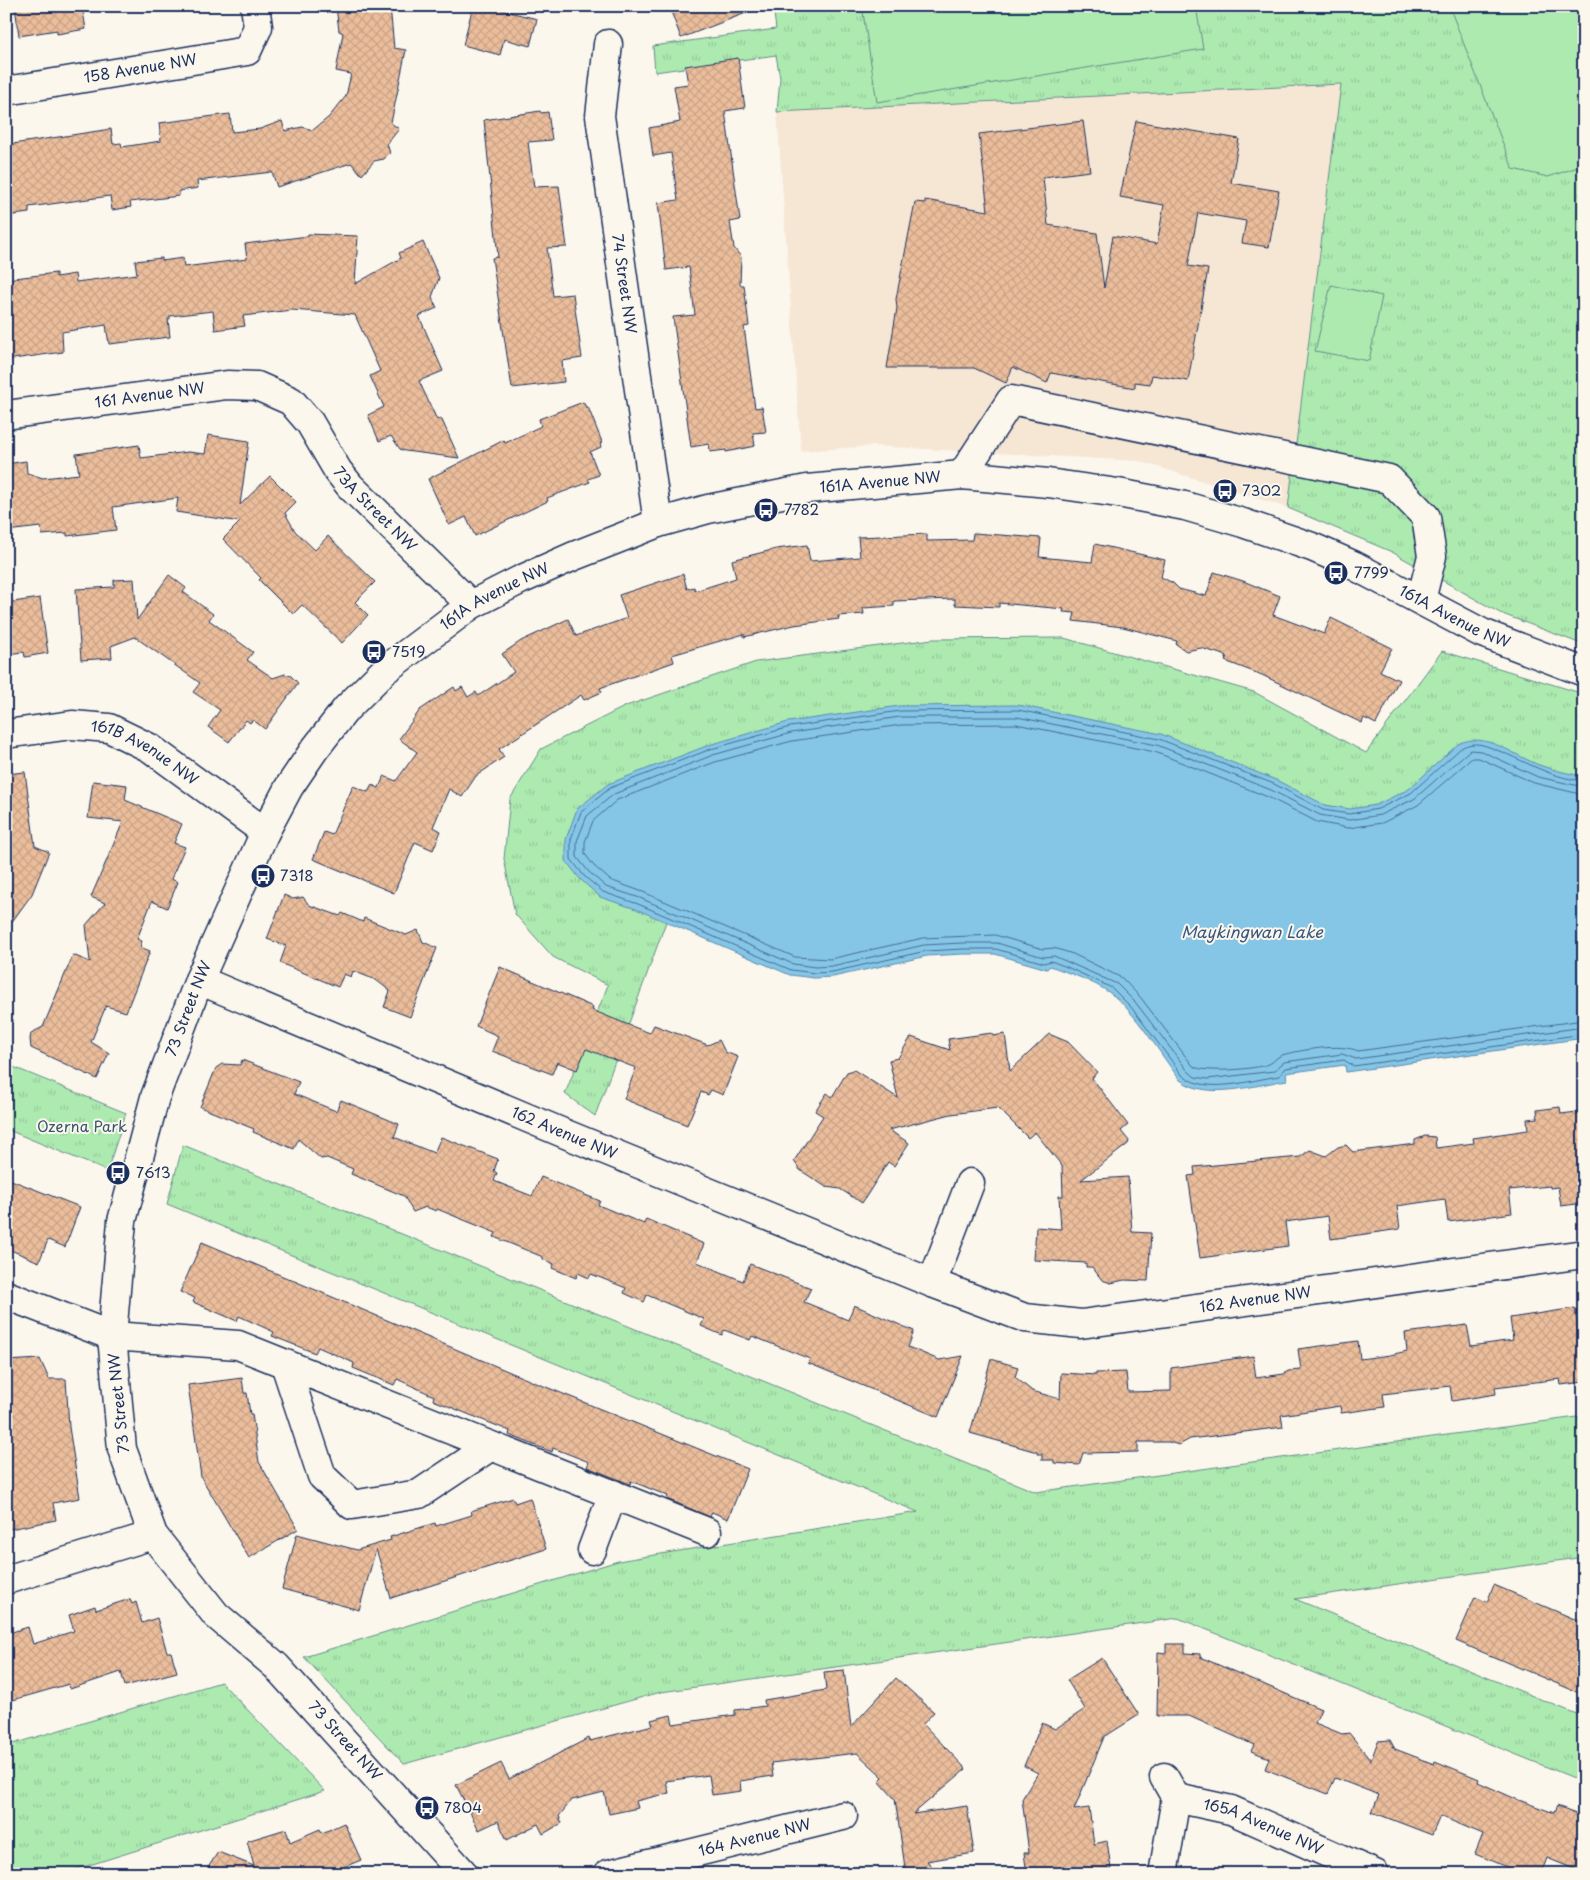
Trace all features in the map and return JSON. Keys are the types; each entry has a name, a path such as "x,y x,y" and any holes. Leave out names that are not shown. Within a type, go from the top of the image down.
{"street":[{"name":"158 Avenue NW","path":"6,91 247,51 256,17"},
{"name":"74 Street NW","path":"608,44 600,116 658,523"},
{"name":"161 Avenue NW","path":"6,415 227,385 257,386 291,401"},
{"path":"962,475 1011,400 1389,479 1426,517 1432,556 1421,600"},
{"name":"73A Street NW","path":"291,401 310,423 338,471 350,486 471,605"},
{"name":"161A Avenue NW","path":"265,832 289,787 314,750 346,709 385,670 471,605 520,580 574,556 658,523 708,509 806,489 962,475 1118,492 1194,509 1243,523 1312,547 1353,564 1482,633 1584,672"},
{"name":"161B Avenue NW","path":"6,734 72,724 109,728 150,748 265,832"},
{"name":"73 Street NW","path":"265,832 198,980 156,1097 122,1222 112,1336 122,1449 153,1535 216,1615 276,1666 464,1874"},
{"name":"162 Avenue NW","path":"198,980 558,1131 932,1283 1025,1318 1081,1324 1584,1254"},
{"path":"932,1283 970,1183"},
{"path":"6,1295 112,1336 238,1345 707,1532"},
{"path":"285,1364 322,1476 352,1505 419,1494 491,1446"},
{"path":"592,1550 612,1494"},
{"path":"6,1580 153,1535"},
{"name":"165A Avenue NW","path":"1163,1874 1170,1788 1231,1810 1375,1874"},
{"name":"164 Avenue NW","path":"608,1874 843,1816"}],"shaded area":[{"path":"1341,84 1288,508 1139,461 874,446 801,451 777,112"}],"green space":[{"path":"773,6 1584,6 1584,645 1500,613 1392,552 1288,508 1341,84 777,112 780,78 776,55 655,72 653,46 776,29"},
{"path":"862,6 1196,6 1203,49 877,102"},
{"path":"1449,6 1584,6 1584,165 1548,177 1513,169"},
{"path":"1331,285 1382,296 1369,361 1315,351"},
{"path":"1064,638 1254,692 1366,753 1442,651 1584,694 1584,792 1373,831 646,817 666,922 595,1116 565,1094 608,985 553,957 515,914 504,859 510,799 541,749 626,706 756,662 933,639"},
{"name":"Ozerna Park","path":"6,1064 126,1113 107,1171 6,1129"},
{"path":"183,1145 1036,1492 1584,1416 1584,1557 1295,1599 1584,1717 1584,1782 1178,1618 661,1692 404,1764 304,1657 618,1561 918,1512 167,1204"},
{"path":"221,1682 325,1791 61,1874 6,1874 6,1746"}],"water":[{"name":"Maykingwan Lake","path":"1018,705 1161,734 1276,780 1325,805 1350,809 1376,805 1409,789 1458,744 1469,741 1490,742 1542,766 1584,777 1584,1038 1346,1072 1345,1065 1286,1073 1287,1080 1232,1090 1204,1090 1180,1080 1138,1022 1110,993 1089,981 1057,968 1050,966 1047,969 995,954 963,954 927,956 833,977 814,978 790,975 636,909 600,897 580,879 566,861 566,839 577,809 608,784 709,745 788,722 899,706"}],"building":[{"path":"15,6 82,6 86,29 57,34 57,30 19,36"},
{"path":"336,6 390,6 394,48 406,50 391,123 399,129 387,144 390,153 384,159 374,161 362,175 351,163 277,187 272,172 197,181 198,188 179,191 179,196 130,202 131,207 112,210 110,196 29,207 29,213 6,216 6,145 111,129 113,144 121,143 122,147 161,141 159,123 230,114 232,132 260,129 282,121 285,131 302,127 313,130 329,117 346,96 351,74 336,71 343,33 339,31"},
{"path":"473,6 486,6 537,19 530,46 504,39 500,55 463,45"},
{"path":"669,6 759,6 759,8 681,38"},
{"path":"738,58 745,108 725,111 740,220 730,222 734,248 741,257 740,285 744,285 749,326 744,327 755,408 762,407 766,432 753,433 755,446 726,452 726,450 710,452 709,444 691,447 673,317 695,315 689,267 666,270 658,203 678,200 671,153 653,156 649,128 680,122 674,86 688,84 685,66"},
{"path":"540,111 541,113 548,112 552,140 528,142 534,187 559,186 567,247 547,248 553,296 573,294 582,358 562,361 564,382 512,388 492,258 498,257 484,120"},
{"path":"1083,121 1090,171 1043,177 1048,225 1097,233 1104,288 1113,236 1157,244 1164,205 1120,197 1136,121 1239,139 1231,183 1279,191 1269,247 1242,243 1246,221 1198,213 1188,266 1208,269 1188,381 1152,375 1150,384 1135,382 1135,388 1051,373 1047,383 1013,367 1006,383 974,368 887,368 897,308 896,299 915,202 925,203 925,200 988,211 979,134"},
{"path":"308,234 358,236 355,284 401,258 399,253 423,242 439,278 432,297 437,308 419,316 443,371 419,381 437,420 441,418 459,458 405,451 400,449 391,436 379,441 368,415 384,407 370,376 380,371 355,315 292,310 243,316 245,326 215,330 213,311 170,316 170,319 168,319 170,337 109,344 106,325 62,332 63,352 6,360 6,279 56,273 56,277 75,274 76,282 137,274 135,261 162,258 162,261 183,258 184,267 247,259 245,244 308,236"},
{"path":"583,402 588,407 602,442 600,443 601,447 590,452 599,475 588,479 590,482 547,498 548,501 475,536 466,517 449,525 428,479 504,440 505,443 541,426 539,419"},
{"path":"208,435 249,441 240,505 270,476 296,502 285,513 295,531 315,550 328,536 375,582 355,602 368,615 342,643 302,605 293,614 259,580 261,578 223,539 240,522 176,512 178,498 113,507 116,530 67,536 67,533 42,535 41,527 6,531 6,464 26,461 27,473 43,478 79,474 76,454 139,445 141,458 188,452 205,454"},
{"path":"973,533 1041,538 1039,557 1092,562 1095,544 1165,560 1161,577 1173,583 1179,589 1206,596 1214,572 1243,581 1280,596 1273,615 1324,634 1331,618 1392,648 1380,671 1399,680 1376,724 1364,718 1362,723 1262,675 1225,661 1227,656 1201,648 1186,651 1176,644 1177,641 1123,627 1073,621 1075,613 1063,612 1064,609 999,603 999,607 955,605 955,599 894,601 894,606 863,608 864,614 838,616 839,619 794,625 744,637 744,634 672,655 674,662 600,688 602,692 584,700 581,695 499,749 504,757 476,776 462,797 449,789 433,827 441,831 433,850 415,842 394,893 313,859 324,832 332,835 353,786 368,792 372,785 379,788 384,776 396,781 417,752 399,739 420,710 454,687 456,691 462,687 468,697 476,692 478,696 514,672 502,654 521,641 568,619 576,636 627,618 619,595 683,574 687,589 694,587 695,591 736,578 732,560 776,549 807,545 810,561 860,557 858,537 927,534 927,541 972,540"},
{"path":"169,575 186,588 183,592 213,614 209,620 253,652 247,660 273,678 285,674 291,676 298,683 265,729 253,720 250,723 246,720 229,742 208,727 220,710 193,692 200,683 135,637 111,646 112,658 81,660 76,589 114,587 114,580 134,579 137,620"},
{"path":"40,598 48,653 25,657 24,652 6,654 6,603"},
{"path":"25,772 35,846 49,852 32,894 6,930 6,774"},
{"path":"93,781 127,785 125,800 182,824 174,843 185,847 171,879 178,882 167,908 152,901 137,939 142,941 140,947 150,951 126,1012 106,1006 91,1042 109,1053 97,1079 31,1048 30,1039 31,1033 43,1027 73,955 90,962 86,925 105,903 91,897 123,822 88,818"},
{"path":"284,895 293,899 303,897 309,905 340,916 342,913 363,922 364,918 406,935 418,930 423,942 437,948 410,1017 384,1007 390,991 376,980 353,971 351,977 344,974 338,987 280,963 286,946 267,939"},
{"path":"500,967 593,1007 592,1010 650,1033 654,1025 708,1045 719,1040 725,1052 738,1057 723,1095 711,1090 708,1095 701,1092 687,1125 624,1099 636,1068 586,1049 577,1070 557,1062 552,1074 492,1051 498,1036 476,1026"},
{"path":"992,1033 993,1036 1005,1034 1010,1071 1049,1034 1068,1042 1097,1072 1092,1078 1128,1125 1121,1131 1129,1141 1128,1144 1081,1180 1128,1177 1132,1232 1151,1233 1148,1281 1124,1280 1111,1283 1102,1280 1092,1267 1086,1267 1086,1263 1034,1260 1036,1227 1061,1229 1059,1196 1063,1196 1062,1166 1035,1132 1028,1138 998,1108 951,1114 889,1130 909,1143 894,1166 888,1162 862,1203 840,1189 826,1187 800,1170 794,1161 823,1116 815,1111 827,1093 832,1097 847,1072 854,1070 898,1098 889,1060 898,1058 911,1037 950,1050 948,1039"},
{"path":"242,1060 299,1082 294,1094 336,1111 341,1100 399,1124 394,1137 434,1153 441,1137 498,1159 494,1171 497,1173 494,1181 532,1196 541,1177 600,1201 598,1205 644,1224 646,1219 704,1244 697,1262 743,1281 750,1264 811,1288 804,1302 848,1320 854,1305 914,1331 908,1347 939,1360 963,1356 938,1417 808,1363 810,1359 752,1336 750,1340 724,1330 722,1335 701,1326 704,1319 647,1295 644,1302 624,1293 626,1288 591,1274 589,1278 578,1273 576,1278 552,1268 554,1264 543,1259 543,1257 494,1237 496,1233 437,1209 436,1211 426,1207 413,1212 404,1196 351,1174 353,1169 327,1158 321,1159 298,1139 294,1149 253,1132 254,1129 200,1107 216,1068 222,1064 240,1065"},
{"path":"1560,1107 1561,1114 1577,1112 1578,1115 1584,1114 1584,1203 1561,1206 1558,1187 1509,1190 1512,1213 1448,1222 1445,1199 1397,1206 1400,1229 1331,1239 1328,1216 1285,1222 1288,1246 1200,1258 1188,1176 1195,1175 1194,1167 1300,1157 1310,1150 1326,1156 1338,1147 1346,1145 1353,1152 1415,1144 1415,1140 1425,1136 1435,1137 1436,1148 1474,1143 1473,1138 1528,1130 1527,1119 1538,1118 1537,1110"},
{"path":"6,1178 80,1207 65,1247 48,1240 39,1262 6,1248"},
{"path":"202,1242 524,1378 748,1469 728,1519 712,1512 710,1517 667,1499 668,1496 631,1481 630,1484 587,1467 589,1462 553,1448 552,1452 509,1435 510,1431 433,1400 434,1396 397,1379 394,1385 353,1368 354,1363 318,1347 315,1353 272,1336 274,1332 239,1316 237,1321 193,1302 195,1298 180,1292"},
{"path":"1575,1308 1578,1331 1584,1330 1584,1382 1561,1385 1560,1379 1495,1387 1496,1394 1452,1401 1450,1386 1383,1394 1385,1407 1341,1413 1340,1406 1281,1415 1283,1427 1190,1439 1179,1445 1169,1442 1138,1442 1138,1452 1083,1453 1079,1465 1054,1463 1054,1460 1042,1460 1042,1454 1037,1454 1037,1452 970,1433 991,1359 1018,1367 1015,1377 1032,1391 1060,1399 1061,1373 1096,1375 1096,1373 1126,1372 1128,1392 1171,1391 1171,1368 1253,1356 1256,1378 1284,1374 1288,1371 1301,1370 1298,1349 1358,1341 1360,1359 1390,1355 1407,1351 1405,1333 1467,1325 1471,1346 1513,1340 1510,1318"},
{"path":"40,1359 49,1379 66,1379 69,1427 80,1498 53,1503 56,1520 10,1529 6,1512 6,1361"},
{"path":"242,1378 244,1393 247,1393 250,1414 252,1414 259,1462 298,1529 249,1558 201,1477 188,1385"},
{"path":"513,1498 515,1503 530,1498 546,1549 391,1598 376,1549 359,1610 282,1589 297,1534 357,1550 391,1540 390,1537 435,1523 436,1526 472,1515 471,1511"},
{"path":"1494,1585 1584,1623 1584,1695 1456,1641 1475,1597 1487,1602"},
{"path":"130,1599 132,1604 136,1602 142,1623 157,1618 167,1652 171,1652 177,1672 125,1686 121,1672 70,1689 69,1684 6,1702 6,1634 28,1627 33,1644 74,1631 69,1615 95,1606 96,1610"},
{"path":"1166,1644 1185,1644 1185,1653 1200,1654 1200,1657 1321,1709 1315,1723 1342,1734 1349,1733 1371,1760 1378,1741 1390,1740 1395,1749 1434,1764 1435,1761 1479,1779 1478,1782 1516,1799 1554,1813 1557,1806 1584,1816 1584,1873 1547,1858 1541,1874 1523,1874 1475,1854 1483,1834 1440,1816 1432,1835 1372,1812 1379,1795 1335,1778 1328,1794 1265,1769 1269,1758 1251,1751 1254,1745 1189,1716 1157,1716 1158,1652 1166,1653"},
{"path":"1102,1658 1139,1715 1104,1737 1074,1810 1089,1808 1094,1844 1107,1841 1111,1869 1098,1871 1098,1874 1027,1874 1024,1853 1029,1853 1022,1799 1038,1773 1024,1766 1042,1723 1055,1729 1085,1709 1067,1680"},
{"path":"844,1670 851,1727 896,1678 934,1712 923,1724 966,1769 913,1814 967,1806 974,1853 927,1861 939,1874 906,1874 895,1799 879,1781 883,1777 857,1753 771,1763 773,1776 740,1781 741,1791 712,1795 709,1775 666,1781 669,1793 636,1801 638,1808 609,1814 604,1792 572,1800 559,1816 562,1823 543,1834 538,1824 507,1840 498,1821 479,1830 456,1785 501,1763 509,1779 589,1738 590,1741 653,1725 651,1720 671,1715 673,1724 735,1715 735,1710 765,1706 764,1700 826,1690 824,1672"},
{"path":"344,1823 361,1860 344,1867 347,1874 204,1874 218,1852 254,1866 247,1841 286,1829 290,1842 320,1829 322,1833"}],"place":[{"name":"7302","path":"1225,491"},
{"name":"7782","path":"766,510"},
{"name":"7799","path":"1336,573"},
{"name":"7519","path":"374,652"},
{"name":"7318","path":"263,876"},
{"name":"7613","path":"118,1173"},
{"name":"7804","path":"427,1808"}]}
